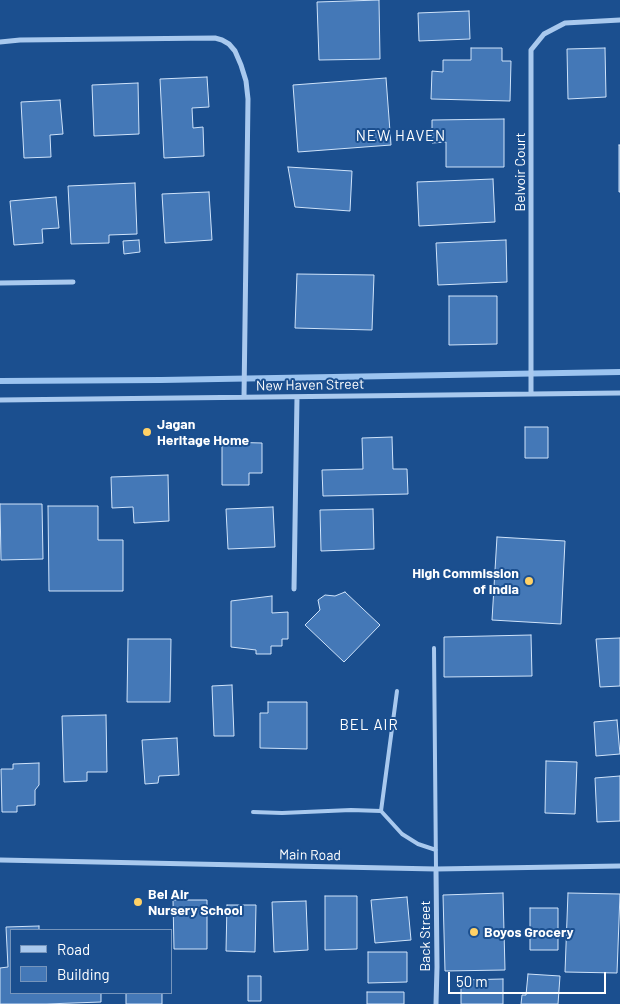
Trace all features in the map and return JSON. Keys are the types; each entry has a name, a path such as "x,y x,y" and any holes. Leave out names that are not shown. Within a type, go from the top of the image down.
{"street":[{"name":"Belvoir Court","path":"531,394 531,50 544,34 565,23 620,20"},
{"path":"0,42 20,40 215,38 229,44 235,51 244,73 248,99 244,397"},
{"path":"0,283 73,282"},
{"name":"New Haven Street","path":"0,400 620,393"},
{"path":"294,590 297,397"},
{"name":"Main Road","path":"0,860 436,869 620,866"},
{"name":"Back Street","path":"436,869 436,1004"}],"lane":[{"path":"434,648 436,869"},
{"path":"381,811 397,691"},
{"path":"253,812 381,811 402,834 418,844 436,850"}],"building":[{"path":"379,0 380,59 319,60 317,2"},
{"path":"469,11 470,39 419,41 418,13"},
{"path":"471,48 502,48 502,61 511,61 510,101 431,99 432,71 443,72 443,60 471,60"},
{"path":"605,48 606,97 568,99 567,49"},
{"path":"207,77 209,107 192,108 193,128 203,127 204,156 164,158 160,79"},
{"path":"386,78 391,145 298,152 293,85"},
{"path":"138,83 139,134 94,136 92,85"},
{"path":"60,100 63,134 50,135 51,157 24,158 21,102"},
{"path":"504,119 504,167 446,167 446,142 432,143 432,120"},
{"path":"620,145 620,192 619,192"},
{"path":"288,167 352,171 350,211 295,207"},
{"path":"493,179 495,222 419,226 417,182"},
{"path":"135,183 137,234 109,235 109,243 71,244 68,186"},
{"path":"209,192 212,240 165,243 162,194"},
{"path":"56,197 59,228 42,229 43,243 14,245 10,201"},
{"path":"139,240 140,252 124,254 123,241"},
{"path":"506,240 507,282 438,285 436,243"},
{"path":"297,274 374,275 372,330 295,328"},
{"path":"449,296 497,296 497,344 449,345"},
{"path":"525,427 548,427 548,458 525,458"},
{"path":"392,437 393,469 407,469 408,494 323,496 322,470 363,469 362,438"},
{"path":"222,442 262,443 262,473 249,473 249,485 222,485"},
{"path":"168,475 169,521 134,523 133,507 112,508 111,477"},
{"path":"0,504 42,504 43,559 1,560"},
{"path":"48,506 98,506 98,540 123,540 123,591 49,591"},
{"path":"273,507 275,547 228,549 226,509"},
{"path":"373,509 374,549 321,551 320,510"},
{"name":"High Commission of India","path":"497,537 565,541 561,624 492,620"},
{"path":"345,592 380,625 344,662 305,625 320,610 318,600 325,595 335,596"},
{"path":"272,596 272,613 288,612 288,639 282,639 282,646 271,646 271,654 256,654 256,650 231,647 231,601"},
{"path":"531,635 532,676 444,677 444,637"},
{"path":"620,638 620,686 600,687 596,639"},
{"path":"128,639 171,639 170,702 127,702"},
{"path":"232,685 234,736 214,736 212,686"},
{"path":"268,702 307,702 307,749 260,748 260,713 268,713"},
{"path":"106,715 107,772 87,772 87,781 64,782 62,716"},
{"path":"617,720 620,754 596,756 594,722"},
{"path":"177,738 179,775 159,776 158,783 145,784 142,740"},
{"path":"546,761 577,762 575,814 545,813"},
{"path":"39,763 39,785 35,790 35,805 17,806 17,812 2,812 1,769 13,769 13,764"},
{"path":"620,776 620,821 597,822 595,778"},
{"name":"Boyos Grocery","path":"503,893 505,970 445,971 443,895"},
{"path":"568,893 620,894 617,973 565,972"},
{"path":"325,896 357,896 357,949 325,950"},
{"path":"407,897 411,940 375,943 371,900"},
{"path":"173,900 207,900 207,949 174,949"},
{"path":"306,901 308,950 274,952 272,902"},
{"path":"227,905 256,905 255,952 226,951"},
{"path":"530,908 558,908 558,950 530,950"},
{"path":"39,926 39,929 10,929 10,994 101,994 101,1002 0,1004 0,968 8,967 6,927"},
{"path":"368,952 407,952 407,982 368,983"},
{"path":"528,974 560,976 558,1004 521,1004 522,995 526,995"},
{"path":"248,976 261,976 261,1001 248,1001"},
{"path":"503,979 503,1004 461,1004 461,980"},
{"path":"367,992 404,992 404,1004 367,1004"},
{"path":"126,994 162,994 162,1004 126,1004"}],"waterway":[{"path":"0,381 620,372"}],"place":[{"name":"Jagan Heritage Home","path":"147,432"},
{"name":"High Commission of India","path":"529,581"},
{"name":"Bel Air Nursery School","path":"138,902"},
{"name":"Boyos Grocery","path":"474,932"}],"district":[{"name":"NEW HAVEN","path":"401,136"},
{"name":"BEL AIR","path":"369,725"}]}
